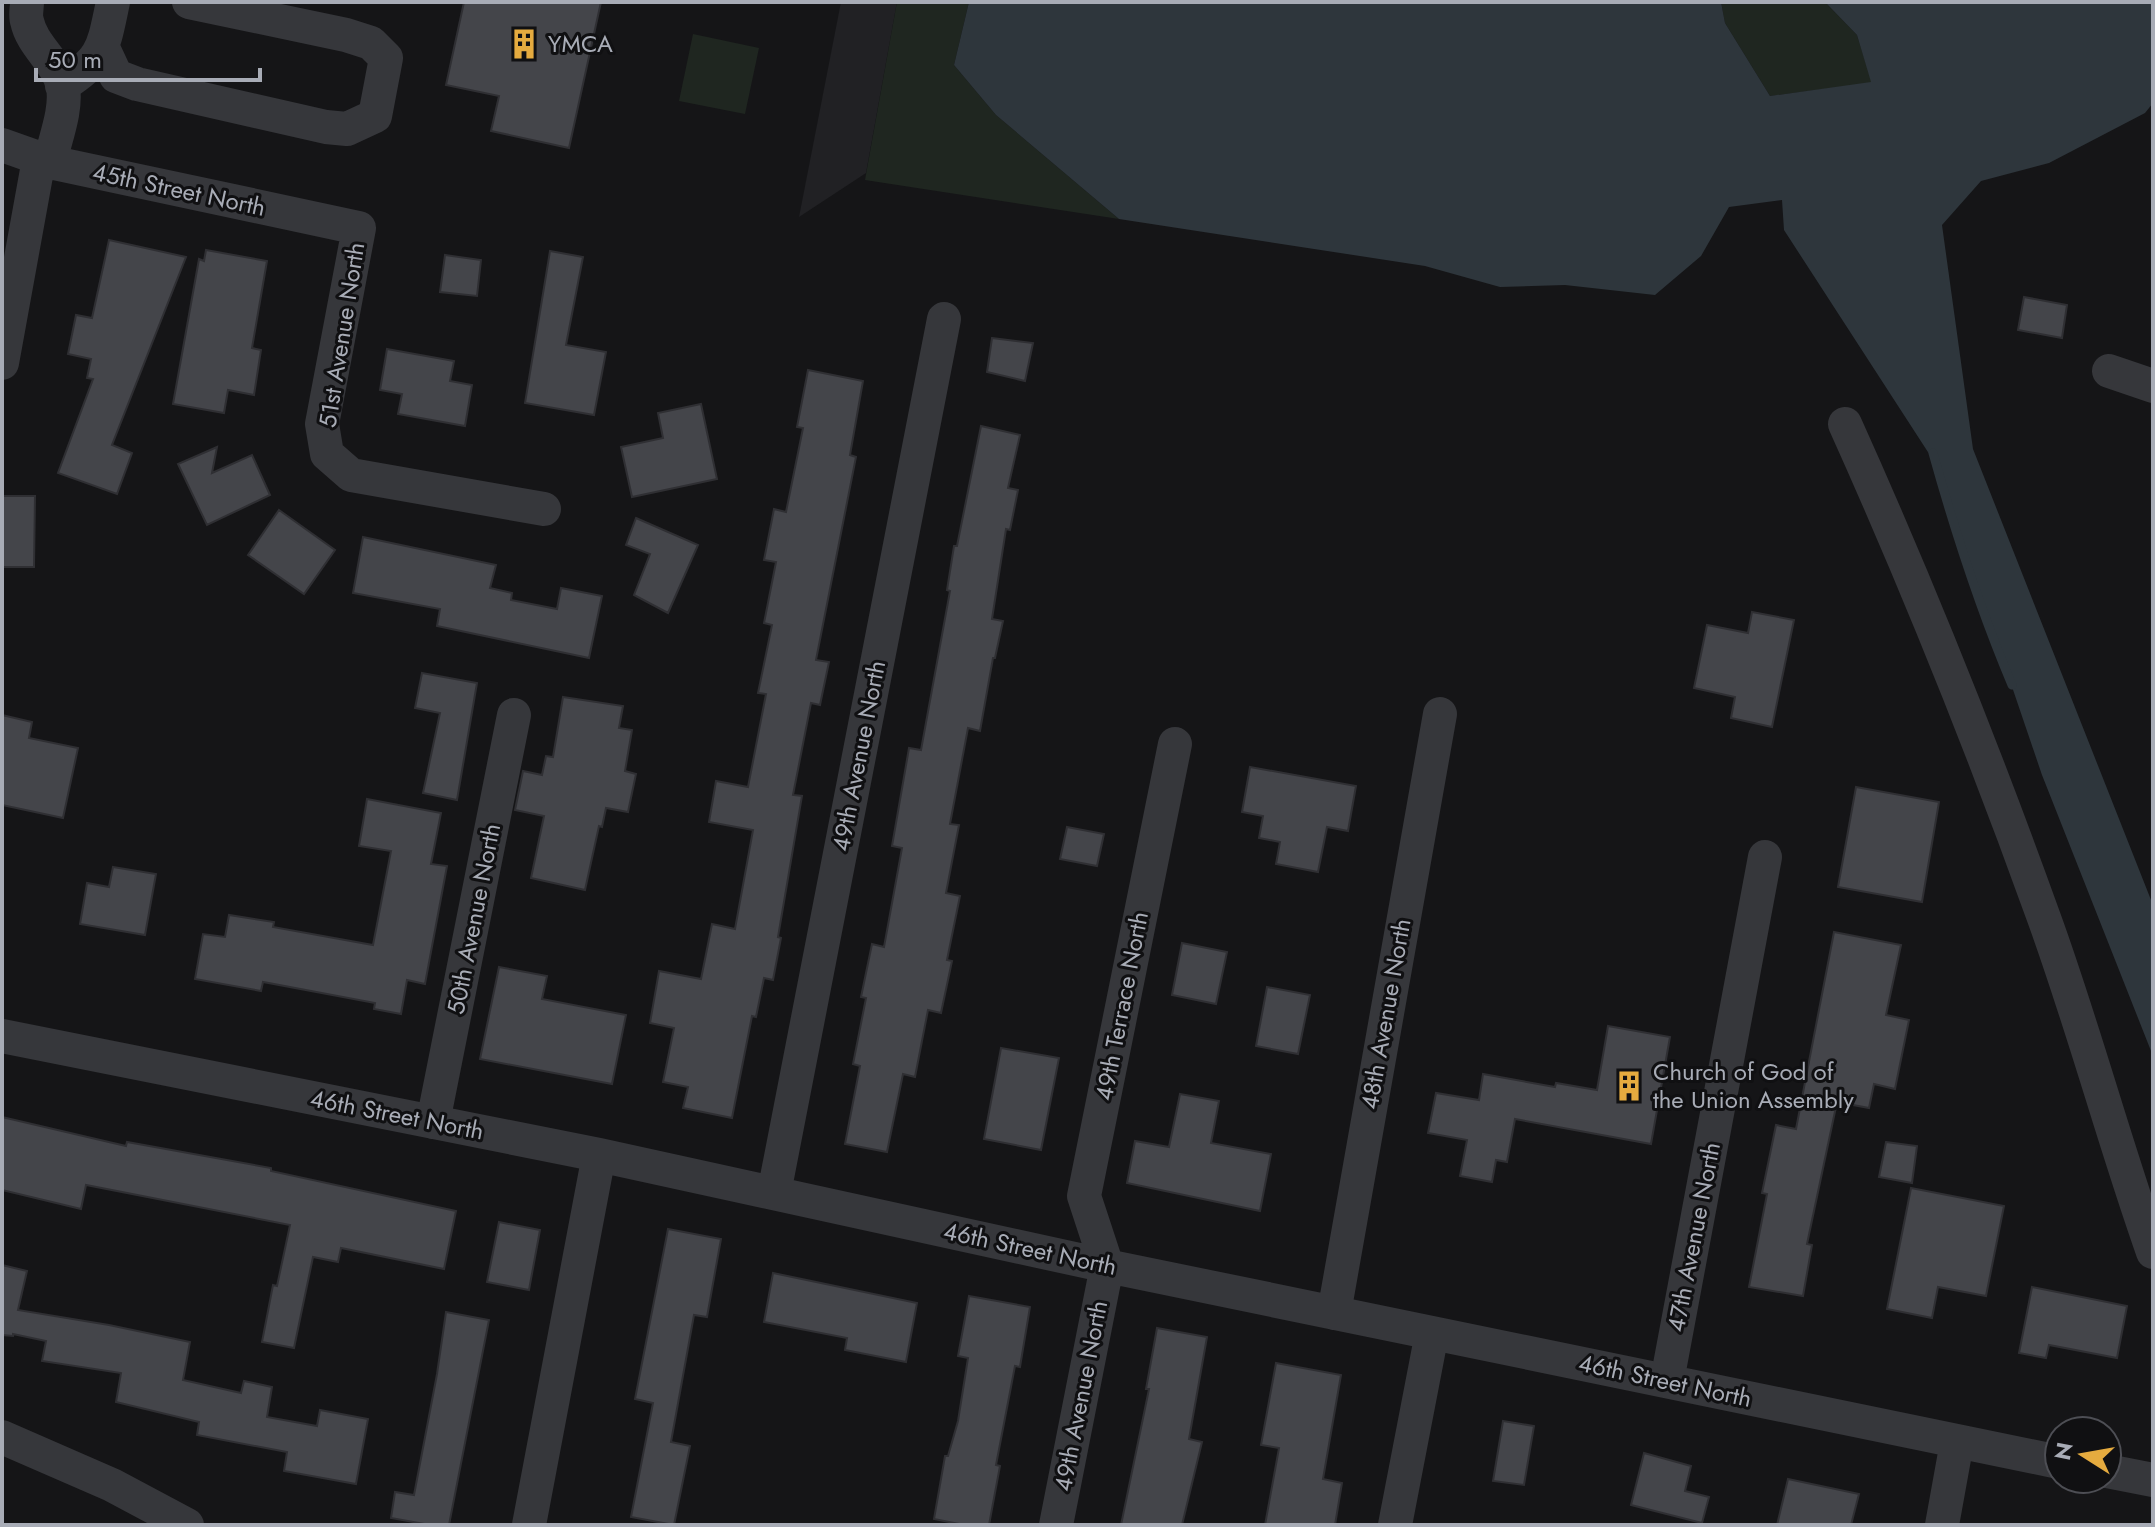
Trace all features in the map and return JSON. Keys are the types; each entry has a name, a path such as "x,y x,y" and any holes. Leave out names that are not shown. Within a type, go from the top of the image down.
{"street":[{"path":"2,363 45,160 63,100 57,71 26,21 27,2"},
{"path":"62,86 83,71 103,48 113,2"},
{"path":"103,48 116,76 137,84 326,127 347,129 375,116 386,58 371,43 189,2"},
{"name":"45th Street North","path":"2,145 45,160 359,228"},
{"name":"51st Avenue North","path":"359,228 322,424 327,454 351,475 544,509"},
{"name":"49th Avenue North","path":"774,1193 944,319"},
{"path":"2109,371 2153,386"},
{"path":"1845,424 1964,703 2045,921 2122,1166 2153,1252"},
{"name":"48th Avenue North","path":"1334,1313 1440,714"},
{"name":"50th Avenue North","path":"433,1122 514,715"},
{"name":"49th Terrace North","path":"1107,1266 1084,1196 1175,744"},
{"name":"47th Avenue North","path":"1667,1381 1765,857"},
{"name":"46th Street North","path":"2,1036 599,1155 1107,1266 2043,1459"},
{"path":"529,1525 599,1155"},
{"name":"49th Avenue North","path":"1056,1525 1107,1266"},
{"path":"1395,1525 1432,1333"},
{"path":"2,1437 112,1485 187,1525"},
{"path":"1942,1525 1957,1442"},
{"path":"2123,1474 2153,1480"}],"shaded area":[{"path":"841,2 897,2 866,173 799,217"},
{"path":"897,2 969,2 954,65 996,115 1119,219 865,180"},
{"path":"969,2 1721,2 1725,23 1770,96 1871,82 1857,35 1825,2 2153,2 2153,103 2145,113 2049,163 1981,181 1942,225 1973,449 2153,905 2153,1056 2042,775 1937,466 1784,230 1782,200 1729,207 1701,256 1655,295 1565,285 1500,287 1425,266 1119,219 996,115 954,65"},
{"path":"1721,2 1825,2 1857,35 1872,83 1770,96 1725,23"},
{"path":"693,34 759,48 745,114 679,101"}],"building":[{"name":"YMCA","path":"464,2 601,2 569,148 491,131 499,96 446,85"},
{"path":"109,240 186,257 112,445 132,453 117,494 58,473 93,379 87,378 91,359 68,354 76,315 92,318"},
{"path":"206,250 267,261 252,348 261,350 254,395 228,390 224,413 173,404 199,259 204,261"},
{"path":"550,251 583,257 566,345 606,352 594,415 525,403"},
{"path":"445,255 481,260 477,296 440,292"},
{"path":"2024,297 2067,305 2062,338 2018,330"},
{"path":"992,338 1033,343 1025,381 987,372"},
{"path":"387,349 454,361 450,381 472,385 465,426 398,414 402,394 380,390"},
{"path":"808,370 863,381 850,455 856,457 816,660 829,662 820,705 811,703 793,795 802,796 778,937 781,938 773,980 764,978 756,1017 752,1016 732,1118 683,1108 688,1087 663,1082 674,1028 650,1023 659,971 701,979 712,924 735,929 753,830 709,822 716,781 748,787 766,694 758,693 772,625 764,623 776,562 764,560 774,509 786,512 803,428 797,427"},
{"path":"701,404 717,479 632,497 621,447 663,438 658,413"},
{"path":"981,426 1020,435 1008,488 1018,490 1010,530 1006,529 992,619 1003,621 980,731 968,728 950,824 959,825 946,893 960,896 947,960 952,961 941,1013 928,1010 915,1077 903,1074 887,1152 845,1144 860,1066 853,1064 866,998 861,997 872,944 884,947 902,848 892,846 909,748 921,750 950,591 947,590 954,546 957,546"},
{"path":"217,447 212,473 252,455 270,495 207,525 178,464"},
{"path":"2,496 35,496 34,567 2,567"},
{"path":"279,510 335,550 304,594 248,555"},
{"path":"636,518 698,545 668,613 634,595 650,554 626,545"},
{"path":"363,537 496,565 490,588 512,593 511,600 557,609 561,588 602,596 589,658 437,626 440,609 353,593"},
{"path":"1752,612 1794,620 1772,727 1731,718 1735,697 1694,688 1707,625 1748,633"},
{"path":"422,673 477,683 457,800 423,793 440,713 415,708"},
{"path":"563,697 623,706 619,728 632,730 625,771 636,774 628,812 606,808 585,890 531,878 544,816 515,810 523,771 542,775 546,756 553,757"},
{"path":"2,715 32,722 29,738 78,748 63,818 2,805"},
{"path":"1250,767 1356,786 1348,831 1327,827 1318,872 1276,864 1280,842 1259,838 1263,816 1242,812"},
{"path":"1856,787 1939,802 1922,902 1838,887"},
{"path":"367,799 441,813 431,864 447,866 425,984 407,980 401,1014 374,1009 375,1003 263,982 261,991 195,979 203,934 225,937 229,915 274,922 273,927 373,945 391,851 359,846"},
{"path":"1067,827 1104,834 1097,866 1060,859"},
{"path":"113,867 156,874 145,935 80,924 87,883 109,887"},
{"path":"1834,932 1901,945 1886,1015 1909,1020 1895,1089 1874,1084 1869,1108 1837,1102 1807,1244 1812,1245 1803,1296 1749,1287 1767,1194 1762,1193 1776,1125 1796,1129"},
{"path":"1182,943 1227,952 1216,1004 1172,995"},
{"path":"499,967 547,976 542,999 626,1015 612,1084 480,1059"},
{"path":"1267,987 1310,995 1298,1054 1256,1046"},
{"path":"1608,1026 1670,1037 1651,1144 1515,1119 1507,1162 1496,1160 1492,1182 1460,1176 1467,1140 1428,1133 1436,1093 1479,1100 1483,1074 1555,1087 1556,1083 1597,1090"},
{"path":"1001,1048 1059,1058 1041,1150 984,1139"},
{"path":"1180,1094 1219,1101 1211,1143 1271,1154 1260,1211 1127,1183 1135,1141 1169,1147"},
{"path":"2,1117 126,1146 127,1142 271,1168 271,1171 456,1211 444,1269 341,1248 338,1262 313,1257 294,1348 262,1342 273,1285 277,1286 290,1225 86,1185 81,1209 2,1190"},
{"path":"1886,1142 1917,1146 1912,1183 1879,1177"},
{"path":"1911,1188 2004,1206 1986,1296 1938,1287 1932,1318 1887,1309"},
{"path":"499,1222 540,1230 529,1290 487,1282"},
{"path":"668,1229 721,1239 707,1317 694,1315 671,1442 690,1446 674,1525 631,1517 653,1403 635,1399"},
{"path":"2,1265 27,1271 18,1310 190,1342 183,1380 241,1393 244,1381 272,1387 267,1417 317,1426 320,1410 368,1419 356,1484 284,1471 287,1452 197,1435 199,1422 116,1402 121,1373 42,1361 46,1341 13,1334 2,1335"},
{"path":"773,1273 917,1303 906,1362 845,1350 847,1338 764,1322"},
{"path":"2032,1287 2127,1306 2117,1358 2049,1345 2046,1358 2019,1353"},
{"path":"969,1296 1030,1307 1020,1367 1015,1366 996,1465 1000,1466 989,1525 964,1525 934,1519 945,1456 948,1456 958,1421 968,1358 958,1356"},
{"path":"446,1312 489,1320 449,1525 430,1525 391,1518 395,1492 414,1495"},
{"path":"1157,1328 1207,1337 1189,1439 1202,1442 1182,1525 1121,1525 1149,1389 1146,1389"},
{"path":"1276,1363 1341,1375 1323,1479 1342,1483 1335,1525 1265,1525 1279,1448 1261,1445"},
{"path":"1503,1421 1534,1426 1524,1485 1493,1481"},
{"path":"1644,1453 1691,1466 1685,1491 1709,1497 1702,1523 1631,1505"},
{"path":"1788,1479 1859,1494 1851,1525 1777,1525"}],"waterway":[{"path":"1933,453 1969,570 2012,685"}],"place":[{"name":"YMCA","path":"524,44"},
{"name":"Church of God of the Union Assembly","path":"1629,1086"}]}
